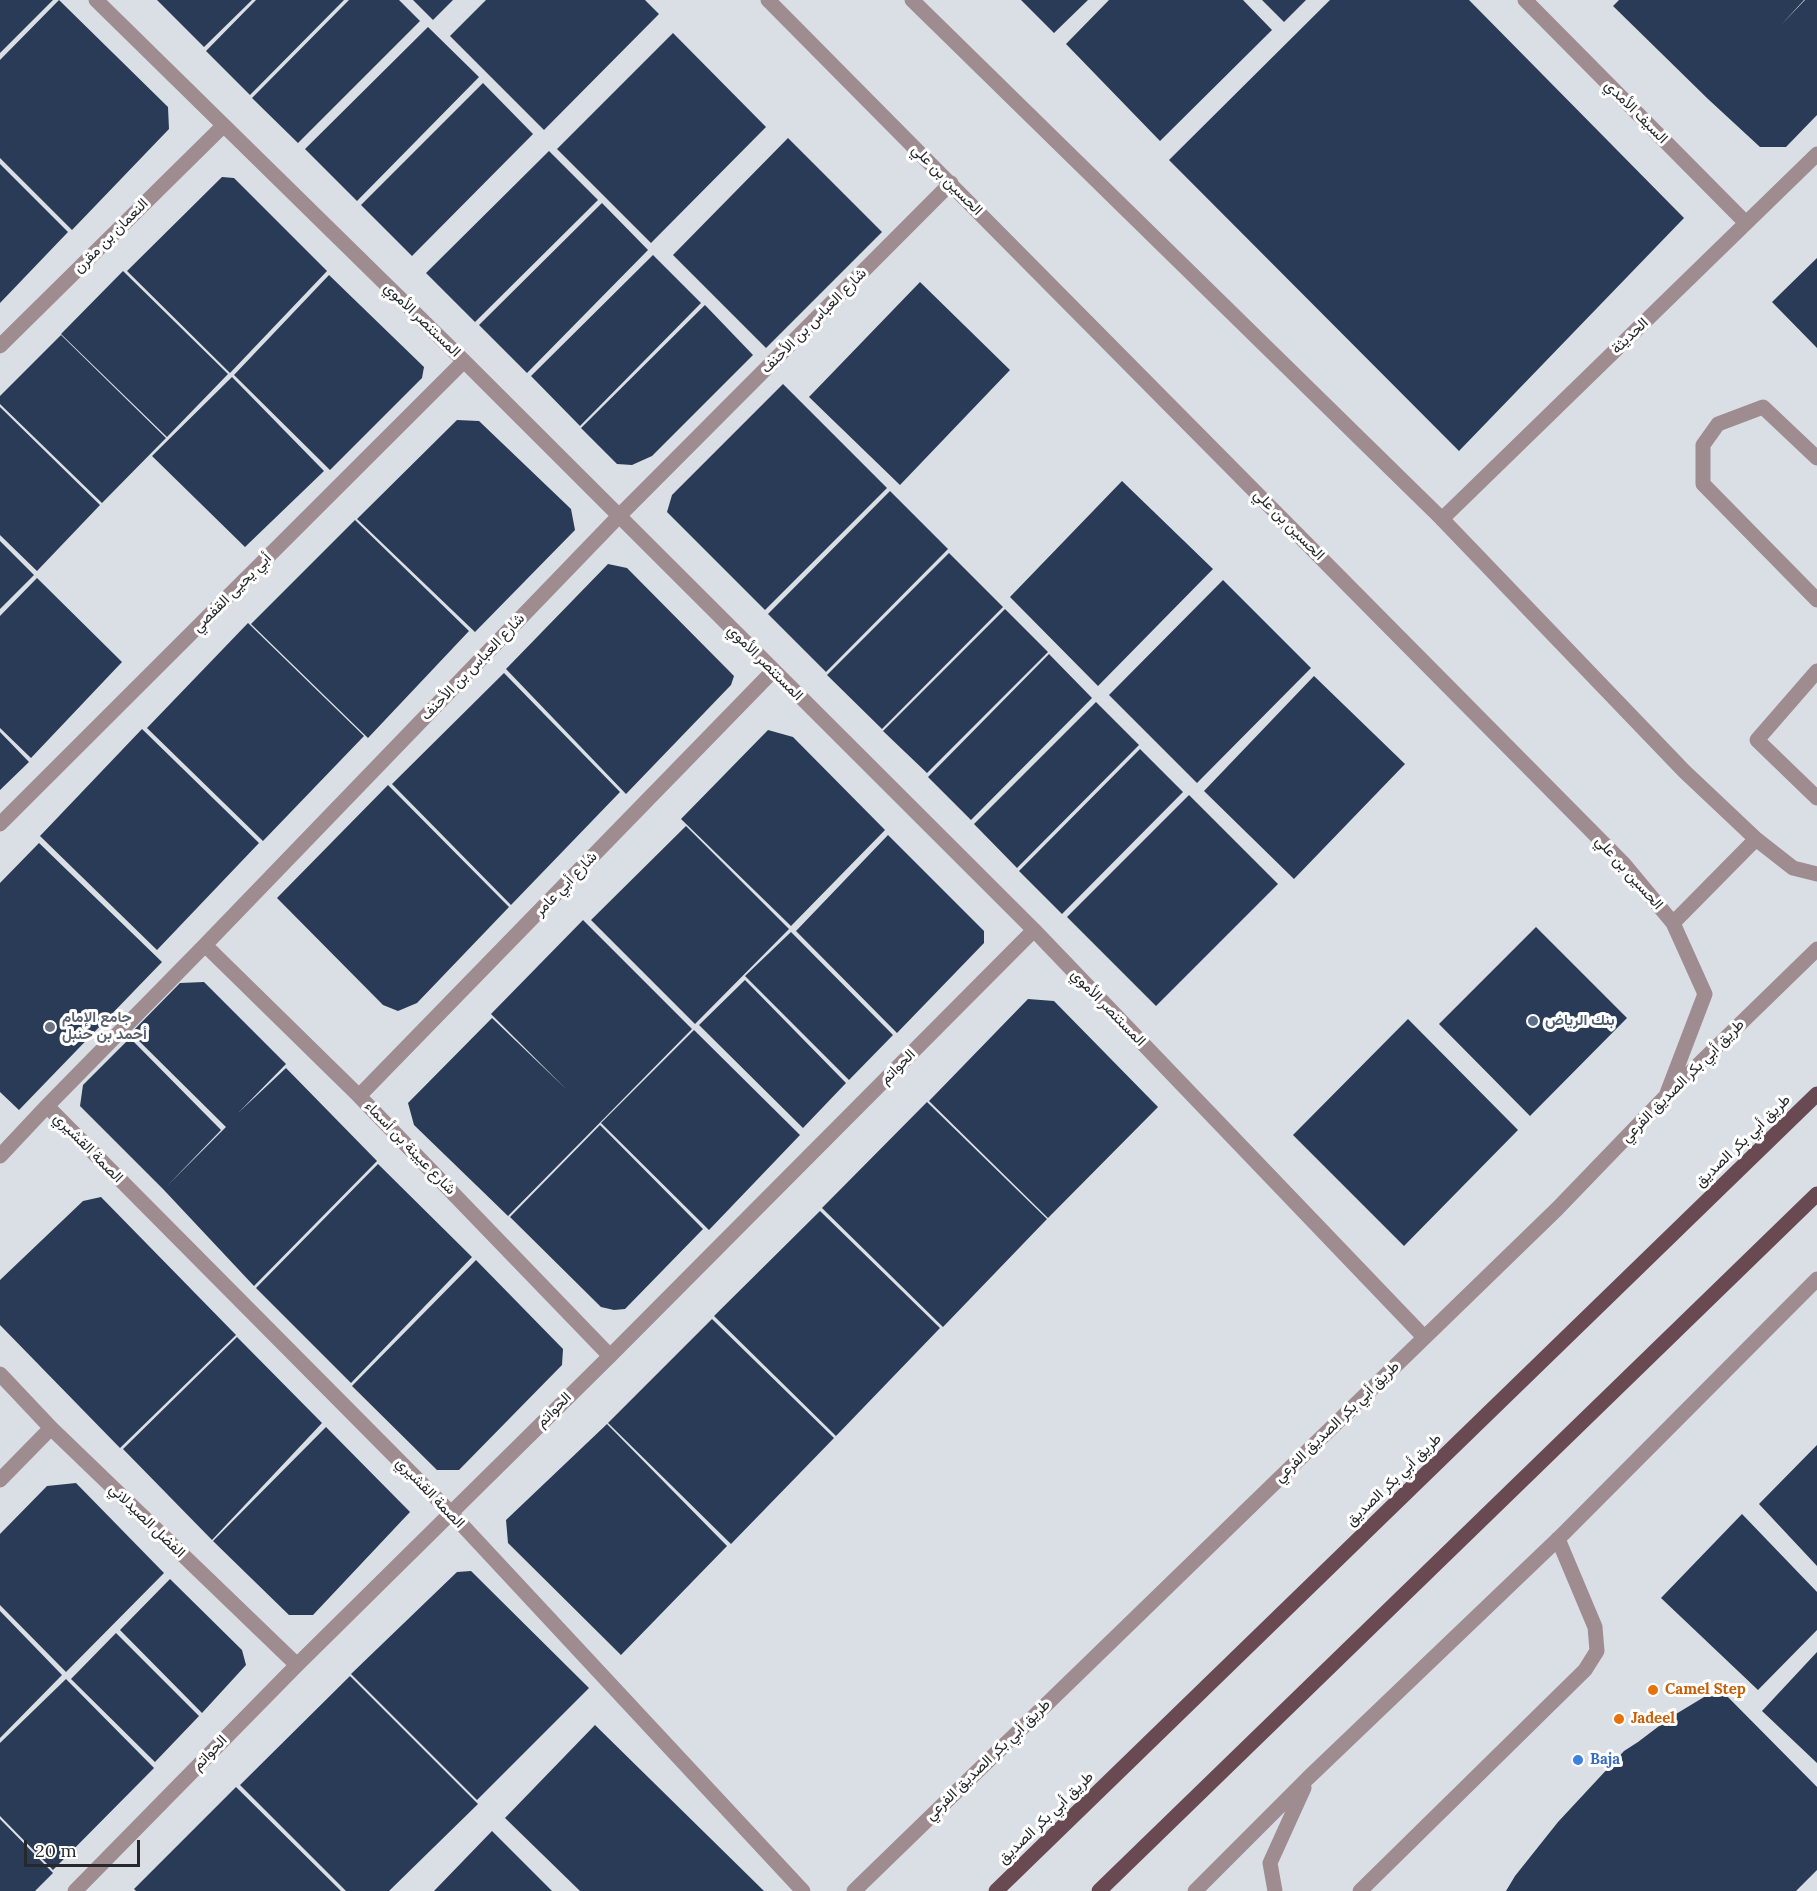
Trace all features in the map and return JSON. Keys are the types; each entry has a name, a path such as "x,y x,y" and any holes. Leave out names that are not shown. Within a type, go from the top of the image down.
{"main road":[{"name":"طريق أبي بكر الصديق","path":"996,1891 1817,1094"},
{"path":"1099,1891 1817,1194"}],"street":[{"name":"المستنصر الأموي","path":"96,0 464,361 1034,930 1424,1337"},
{"name":"الحسين بن علي","path":"768,0 1624,864 1673,923 1705,994 1666,1096"},
{"path":"912,0 1442,519 1684,771 1756,839 1793,868 1817,874"},
{"name":"السيف الأمدي","path":"1525,0 1746,223"},
{"name":"النعمان بن مقرن","path":"0,346 223,126"},
{"name":"الحديثة","path":"1442,519 1817,154"},
{"name":"شارع العباس بن الأحنف","path":"0,1156 618,517 951,183"},
{"name":"أبي يحيى القفصي","path":"0,824 464,361"},
{"path":"1817,458 1763,407 1718,424 1703,445 1703,484 1817,600"},
{"name":"شارع أبي عامر","path":"359,1096 773,671"},
{"path":"1817,671 1757,740 1817,798"},
{"path":"1673,923 1756,839"},
{"name":"الحواتم","path":"75,1891 297,1665 610,1356 1034,930"},
{"name":"شارع عيينة بن أسماء","path":"205,945 359,1096 610,1356"},
{"name":"طريق أبي بكر الصديق الفرعي","path":"854,1891 1557,1209 1666,1096 1817,949"},
{"name":"الصمة القشيري","path":"46,1106 451,1513 803,1891"},
{"path":"1195,1891 1308,1778 1558,1539 1817,1279"},
{"name":"الفضل الصيدلاني","path":"0,1374 51,1428 297,1665"},
{"path":"0,1480 51,1428"},
{"path":"1360,1891 1585,1670 1597,1651 1595,1627 1558,1539"},
{"path":"1275,1891 1270,1863 1308,1778"}],"building":[{"path":"0,0 53,0 0,53"},
{"path":"59,0 168,107 169,129 72,230 0,158 0,60"},
{"path":"157,0 252,0 204,47"},
{"path":"256,0 344,0 250,95 206,51"},
{"path":"349,0 399,0 420,21 298,143 252,98"},
{"path":"413,0 453,0 433,20"},
{"path":"486,0 645,0 659,14 544,130 450,36"},
{"path":"1021,0 1088,0 1054,33"},
{"path":"1109,0 1243,0 1272,30 1160,141 1066,44"},
{"path":"1262,0 1306,0 1284,22"},
{"path":"1330,0 1469,0 1684,218 1459,451 1169,160"},
{"path":"1619,0 1804,0 1781,25 1805,0 1817,0 1817,115 1786,147 1760,147 1613,6"},
{"path":"428,27 479,77 357,201 305,149"},
{"path":"673,33 766,127 651,243 557,149"},
{"path":"483,83 533,134 412,256 361,205"},
{"path":"788,138 882,232 766,348 673,255"},
{"path":"549,151 598,200 475,322 426,273"},
{"path":"0,164 68,232 0,303"},
{"path":"222,177 234,178 327,271 230,373 127,271"},
{"path":"602,203 648,250 527,373 479,325"},
{"path":"653,255 701,303 580,426 531,376"},
{"path":"1817,258 1817,348 1772,302"},
{"path":"123,271 228,374 167,437 61,334"},
{"path":"329,275 424,367 422,378 330,470 234,375"},
{"path":"920,282 1010,370 900,485 809,397"},
{"path":"705,305 753,355 652,456 632,465 617,464 581,428"},
{"path":"61,335 166,438 102,503 0,404 0,396"},
{"path":"232,377 324,471 245,547 152,456"},
{"path":"783,384 887,488 765,610 667,512 672,495"},
{"path":"0,407 100,505 37,571 0,535"},
{"path":"457,420 479,421 571,509 575,530 475,632 357,519"},
{"path":"1122,481 1213,569 1098,686 1010,597"},
{"path":"890,491 948,549 826,672 768,614"},
{"path":"355,520 469,631 368,738 251,624"},
{"path":"0,541 34,575 0,609"},
{"path":"949,553 1003,607 882,729 827,675"},
{"path":"608,564 627,568 734,676 731,685 626,794 506,669"},
{"path":"37,578 122,662 31,758 0,728 0,616"},
{"path":"1223,580 1311,668 1197,783 1109,695"},
{"path":"1005,609 1048,652 927,773 883,731"},
{"path":"248,623 364,736 263,841 147,728"},
{"path":"1049,654 1092,698 971,820 928,777"},
{"path":"504,673 620,792 511,905 392,784"},
{"path":"1314,676 1405,764 1294,879 1204,791"},
{"path":"1096,702 1139,745 1017,868 974,824"},
{"path":"142,729 259,843 157,950 40,836"},
{"path":"768,730 793,737 885,830 791,926 681,819"},
{"path":"0,732 29,762 0,790"},
{"path":"1140,749 1183,792 1062,914 1019,871"},
{"path":"388,785 509,907 417,1003 398,1011 383,1005 277,898"},
{"path":"1189,795 1278,884 1156,1006 1067,917"},
{"path":"686,826 789,929 695,1024 591,920"},
{"path":"888,835 984,931 984,943 897,1033 796,931"},
{"name":"جامع الإمام أحمد بن حنبل","path":"39,843 162,962 19,1110 0,1092 0,883"},
{"path":"583,920 692,1029 508,1216 414,1125 408,1103 492,1018 566,1089 491,1014"},
{"name":"بنك الرياض","path":"1536,927 1627,1018 1530,1116 1439,1024"},
{"path":"791,932 893,1035 849,1080 745,976"},
{"path":"745,980 846,1083 803,1128 699,1025"},
{"path":"204,982 286,1064 238,1113 286,1068 377,1161 254,1286 163,1189 80,1106 83,1085 130,1038 221,1130 167,1186 226,1127 131,1033 180,983"},
{"path":"1028,999 1054,1001 1158,1107 1048,1218 929,1101"},
{"path":"1408,1019 1518,1130 1404,1246 1293,1135"},
{"path":"694,1030 800,1135 709,1230 601,1123"},
{"path":"927,1102 1047,1219 943,1327 822,1208"},
{"path":"600,1125 703,1229 625,1309 614,1310 601,1307 510,1217"},
{"path":"378,1164 472,1257 351,1383 256,1288"},
{"path":"101,1197 236,1335 120,1448 0,1325 0,1280 83,1201"},
{"path":"820,1211 940,1328 836,1436 714,1316"},
{"path":"476,1260 563,1349 562,1365 459,1470 437,1470 352,1386"},
{"path":"712,1319 834,1438 731,1544 608,1423"},
{"path":"237,1337 322,1423 212,1540 123,1449"},
{"path":"607,1424 727,1546 621,1655 508,1543 506,1520"},
{"path":"326,1427 410,1512 313,1615 289,1615 213,1541"},
{"path":"1817,1445 1817,1566 1759,1504"},
{"path":"76,1483 164,1573 66,1672 0,1605 0,1534 47,1486"},
{"path":"1742,1514 1817,1592 1817,1630 1758,1690 1661,1598"},
{"path":"471,1571 589,1688 477,1800 351,1674 457,1572"},
{"path":"170,1579 242,1650 246,1665 202,1713 120,1630"},
{"path":"0,1611 62,1675 0,1738"},
{"path":"116,1633 199,1716 155,1762 71,1679"},
{"path":"1817,1652 1817,1763 1762,1711"},
{"path":"350,1676 478,1804 389,1891 346,1891 240,1785"},
{"path":"66,1679 154,1768 53,1870 0,1816 0,1743"},
{"path":"1719,1688 1817,1787 1817,1870 1796,1891 1506,1891 1515,1876 1558,1822 1624,1751 1671,1717"},
{"path":"595,1725 764,1891 580,1891 505,1818"},
{"path":"236,1787 341,1891 136,1891 134,1889"},
{"path":"0,1819 53,1873 35,1891 0,1891"},
{"path":"492,1831 552,1891 434,1891"}],"place":[{"name":"بنك الرياض","path":"1533,1021"},
{"name":"جامع الإمام أحمد بن حنبل","path":"50,1027"},
{"name":"Camel Step","path":"1653,1690"},
{"name":"Jadeel","path":"1619,1719"},
{"name":"Baja","path":"1578,1760"}]}
